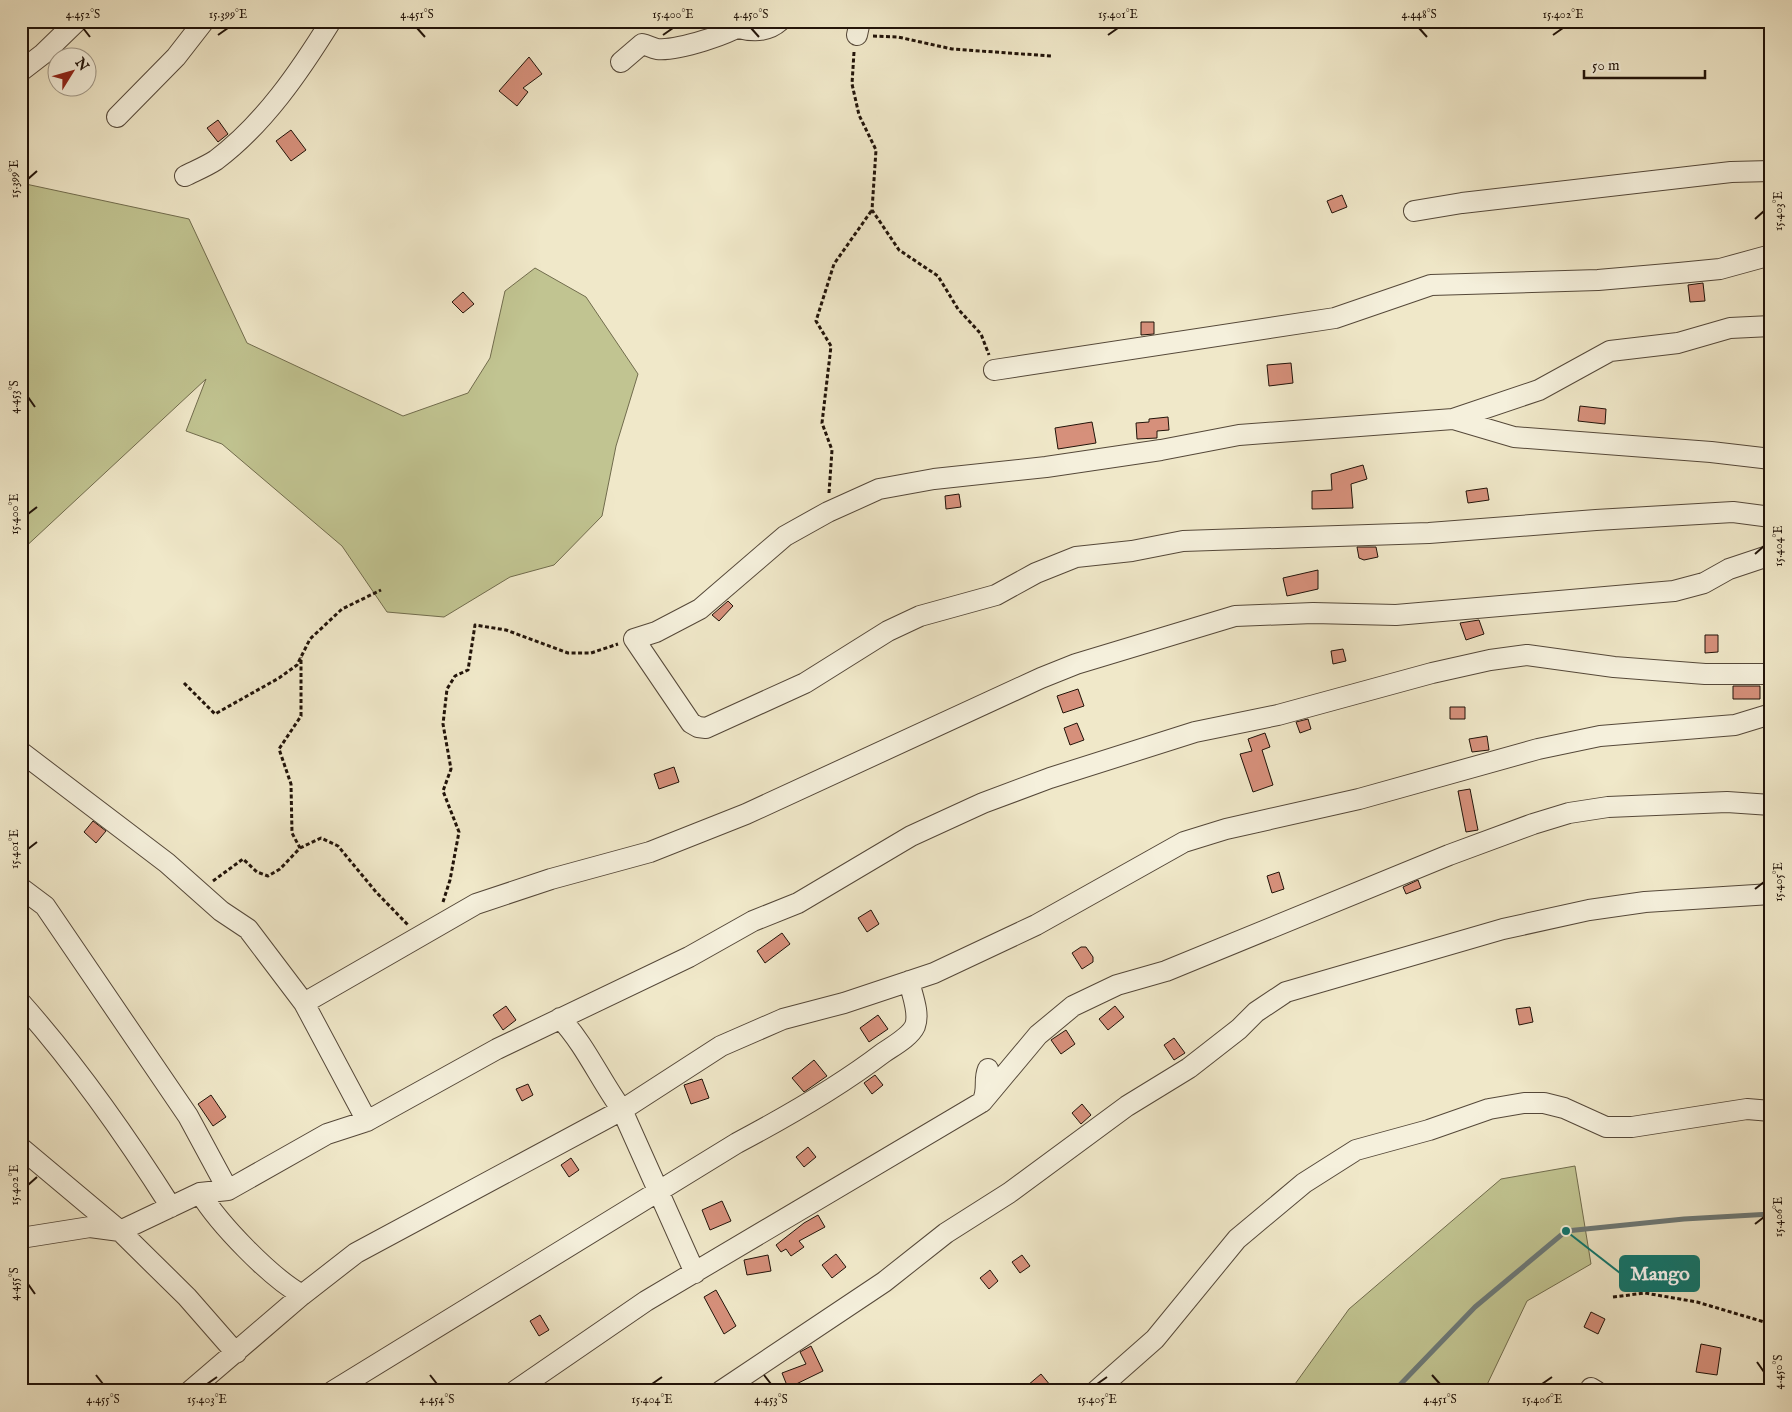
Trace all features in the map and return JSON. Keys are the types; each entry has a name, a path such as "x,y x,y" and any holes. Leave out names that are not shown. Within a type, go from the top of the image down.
{"street":[{"path":"21,71 43,54 77,21"},
{"path":"117,117 176,57 204,21"},
{"path":"185,176 215,161 242,138 283,92 308,58 331,21"},
{"path":"621,62 642,44 658,49 699,42 743,25 750,31 767,30 780,21"},
{"path":"1414,211 1462,203 1731,172 1771,171"},
{"path":"994,370 1335,318 1431,285 1598,280 1679,273 1720,269 1771,255"},
{"path":"1771,326 1730,328 1678,343 1610,351 1539,390 1453,419 1239,435 1151,452 1046,467 934,479 880,489 828,512 785,536 700,609 656,632 634,639 691,723 698,727 706,728 805,683 888,631 920,616 996,596 1036,572 1076,557 1132,551 1183,541 1429,533 1704,513 1733,512 1771,517"},
{"path":"1453,419 1514,437 1711,452 1771,459"},
{"path":"304,1003 476,904 551,879 650,852 746,814 1041,678 1076,664 1235,616 1313,613 1396,615 1674,591 1704,583 1738,566 1771,555"},
{"path":"21,1238 90,1227 120,1232 200,1193 228,1190 327,1134 367,1121 471,1062 689,957 753,921 798,903 911,836 974,807 1050,778 1195,732 1278,715 1455,667 1527,655 1614,667 1705,674 1771,674"},
{"path":"190,1391 302,1295 356,1253 622,1110 721,1046 799,1014 844,1003 934,973 1036,926 1184,842 1226,829 1359,799 1538,749 1600,736 1661,729 1735,725 1771,714"},
{"path":"21,752 167,863 198,892 248,929 304,1003 367,1121"},
{"path":"515,1391 646,1301 982,1102 1038,1034 1072,1006 1117,986 1166,971 1449,855 1533,824 1569,813 1608,807 1727,802 1771,804"},
{"path":"21,888 45,906 188,1116 228,1190"},
{"path":"721,1391 884,1282 946,1233 1009,1193 1127,1106 1189,1068 1240,1028 1256,1012 1286,992 1503,929 1589,910 1645,902 1771,894"},
{"path":"333,1391 659,1190 737,1143 803,1107 849,1078 906,1037 914,1028 917,1016 909,981"},
{"path":"21,1003 61,1050 104,1107 171,1207"},
{"path":"560,1018 577,1037 598,1069 608,1091 622,1110 695,1273"},
{"path":"982,1102 987,1088 985,1080 988,1069"},
{"path":"1096,1391 1155,1339 1237,1239 1304,1183 1356,1150 1429,1130 1489,1110 1524,1103 1544,1103 1557,1106 1584,1115 1606,1127 1624,1127 1747,1109 1771,1110"},
{"path":"21,1148 120,1232 187,1297 236,1353"},
{"path":"200,1193 208,1207 268,1271 302,1295"}],"path":[{"path":"828,512 832,450 822,423 831,346 816,321 834,264 872,210 876,150 859,116 852,84 853,58 859,28 952,50 1050,56"},
{"path":"872,210 899,250 938,276 958,308 981,334 994,370"},
{"path":"184,683 215,714 279,678 296,665 310,639 342,609 381,590"},
{"path":"442,924 440,911 450,880 459,832 443,791 451,769 443,724 447,689 455,676 468,670 475,625 506,630 568,652 591,653 634,639"},
{"path":"300,848 292,833 291,784 278,748 301,716 301,657"},
{"path":"198,892 243,859 257,872 268,876 280,869 300,848 321,838 338,846 376,892 407,923 418,939"},
{"path":"1613,1298 1645,1293 1697,1302 1771,1324"}],"green space":[{"path":"21,183 189,219 247,343 403,416 468,393 490,358 505,291 535,268 586,297 638,374 616,446 602,516 554,565 510,577 444,617 387,612 342,546 222,444 186,431 206,379 21,551"},
{"path":"1575,1166 1591,1264 1527,1301 1484,1391 1290,1391 1349,1309 1501,1179"}],"building":[{"path":"529,57 542,74 523,88 528,92 517,106 499,91"},
{"path":"218,120 228,134 218,142 207,128"},
{"path":"291,130 306,150 291,161 276,141"},
{"path":"1342,195 1347,207 1332,213 1327,201"},
{"path":"1703,283 1705,301 1690,302 1688,285"},
{"path":"463,292 474,304 463,313 452,302"},
{"path":"1141,322 1154,322 1154,334 1141,335"},
{"path":"1291,363 1293,383 1269,386 1267,365"},
{"path":"1580,406 1606,409 1605,424 1578,421"},
{"path":"1168,417 1169,430 1157,431 1157,438 1137,439 1136,423 1149,422 1149,419"},
{"path":"1092,422 1096,443 1058,449 1055,428"},
{"path":"1363,465 1367,479 1351,484 1353,508 1312,509 1312,491 1332,490 1331,474"},
{"path":"1487,488 1489,500 1468,503 1466,491"},
{"path":"959,494 961,507 946,509 945,496"},
{"path":"1357,547 1376,547 1378,557 1364,560 1359,558"},
{"path":"1318,570 1318,589 1287,596 1283,578"},
{"path":"728,601 733,606 719,621 712,615"},
{"path":"1479,620 1484,634 1466,640 1460,623"},
{"path":"1705,635 1718,635 1718,652 1705,653"},
{"path":"1343,649 1346,661 1333,664 1331,651"},
{"path":"1733,686 1760,686 1760,699 1733,699"},
{"path":"1078,689 1084,706 1063,713 1057,696"},
{"path":"1450,707 1465,707 1465,719 1450,719"},
{"path":"1308,719 1311,729 1300,733 1296,722"},
{"path":"1077,723 1084,740 1070,745 1064,728"},
{"path":"1265,733 1270,747 1262,750 1273,785 1253,792 1240,754 1252,751 1248,739"},
{"path":"1487,736 1489,750 1472,752 1469,739"},
{"path":"674,767 679,782 659,789 654,774"},
{"path":"1470,789 1478,830 1466,832 1458,791"},
{"path":"93,821 106,831 96,843 84,832"},
{"path":"1279,872 1284,889 1272,893 1267,876"},
{"path":"1418,880 1421,888 1406,894 1403,887"},
{"path":"871,910 879,924 867,932 858,918"},
{"path":"782,933 790,944 765,963 757,951"},
{"path":"1081,947 1086,947 1093,957 1093,962 1082,969 1072,953"},
{"path":"506,1006 516,1020 503,1030 493,1015"},
{"path":"1115,1006 1124,1017 1108,1030 1099,1019"},
{"path":"1530,1007 1533,1022 1519,1025 1516,1009"},
{"path":"878,1015 888,1029 869,1042 860,1028"},
{"path":"1066,1030 1075,1044 1061,1054 1051,1040"},
{"path":"1174,1038 1185,1053 1174,1060 1164,1045"},
{"path":"814,1060 827,1076 804,1092 792,1078"},
{"path":"875,1075 883,1085 872,1094 864,1083"},
{"path":"702,1079 709,1098 691,1104 684,1085"},
{"path":"528,1084 533,1095 522,1101 516,1089"},
{"path":"211,1095 226,1117 213,1126 198,1104"},
{"path":"1082,1104 1091,1115 1081,1124 1072,1113"},
{"path":"808,1147 816,1157 804,1167 796,1157"},
{"path":"571,1158 579,1170 569,1177 561,1165"},
{"path":"722,1201 731,1221 710,1230 702,1210"},
{"path":"818,1215 825,1227 799,1241 804,1247 791,1256 786,1249 781,1252 776,1245 804,1223"},
{"path":"836,1254 846,1267 832,1278 822,1265"},
{"path":"768,1255 771,1271 747,1275 744,1260"},
{"path":"1022,1255 1030,1266 1020,1273 1012,1262"},
{"path":"990,1270 998,1281 989,1289 980,1278"},
{"path":"716,1290 736,1326 724,1334 704,1297"},
{"path":"1591,1312 1605,1319 1598,1334 1584,1327"},
{"path":"540,1315 549,1330 539,1336 530,1321"},
{"path":"1701,1344 1721,1348 1717,1375 1696,1372"},
{"path":"811,1346 823,1371 788,1388 782,1373 806,1364 800,1352"},
{"path":"1041,1374 1055,1391 1021,1391"}],"waterway":[{"path":"1394,1391 1475,1307 1566,1231 1684,1219 1771,1214"}],"place":[{"name":"Mango","path":"1566,1231"}]}
